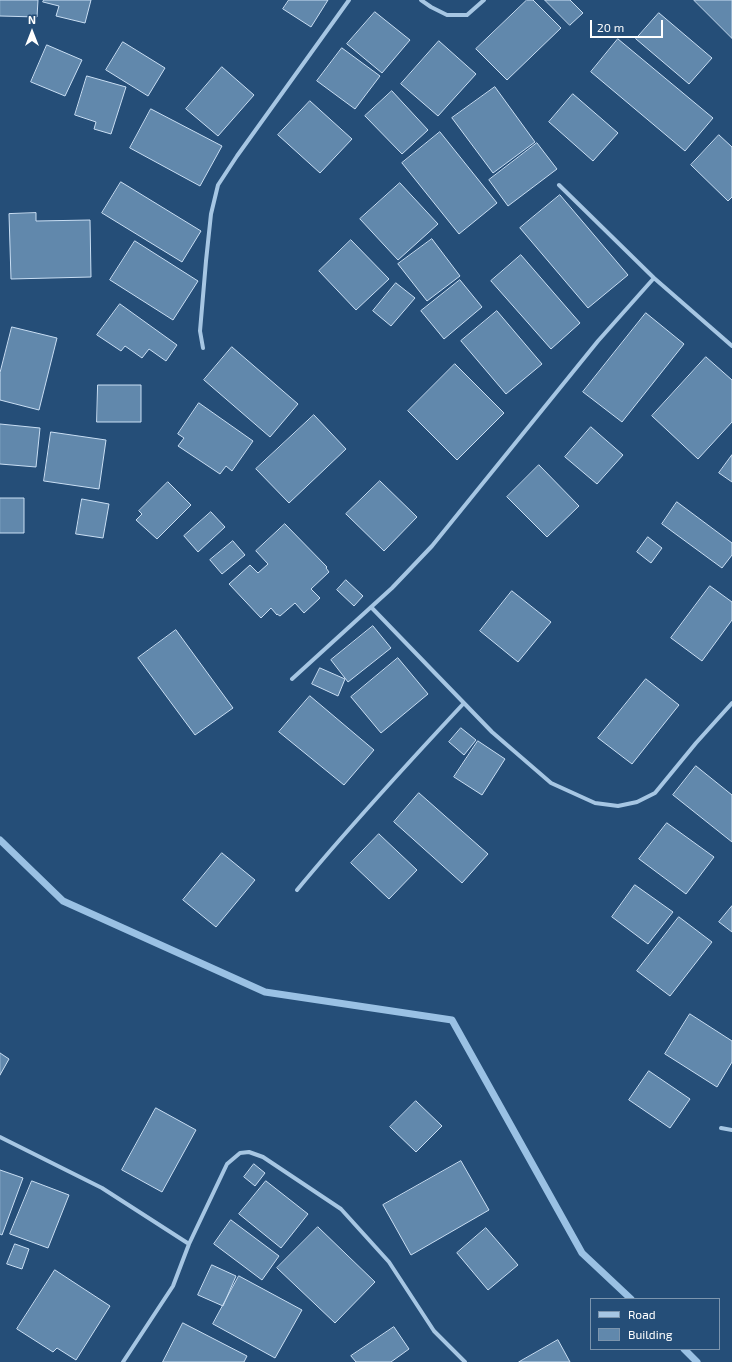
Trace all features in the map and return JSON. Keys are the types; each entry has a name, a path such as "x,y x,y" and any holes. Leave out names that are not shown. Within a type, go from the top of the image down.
{"street":[{"path":"203,348 200,331 211,214 218,185 237,156 349,0"},
{"path":"421,0 446,15 467,15 484,0"},
{"path":"559,185 654,278 732,346"},
{"path":"292,679 392,588 432,546 598,340 654,278"},
{"path":"371,607 492,732 551,783 596,803 618,806 637,802 655,793 696,743 732,703"},
{"path":"297,890 327,853 464,703"},
{"path":"721,1128 732,1130"},
{"path":"0,1137 102,1188 189,1244"},
{"path":"123,1362 173,1286 189,1244 226,1164 240,1153 249,1152 263,1158 341,1209 389,1262 434,1331 466,1362"}],"building":[{"path":"0,0 38,0 37,17 0,16"},
{"path":"44,0 91,0 85,23 56,16 59,6 43,2"},
{"path":"289,0 328,0 311,27 283,9"},
{"path":"527,0 533,0 561,28 507,80 476,49"},
{"path":"545,0 570,0 583,13 570,25"},
{"path":"694,0 732,0 732,38"},
{"path":"375,12 410,40 382,73 347,44"},
{"path":"659,13 712,58 689,84 636,39"},
{"path":"618,39 713,118 685,151 591,72"},
{"path":"439,41 476,74 438,116 401,84"},
{"path":"123,42 165,68 148,96 106,70"},
{"path":"47,45 82,60 65,96 31,82"},
{"path":"342,48 380,76 355,109 317,81"},
{"path":"222,67 254,95 218,136 186,109"},
{"path":"87,76 126,87 111,134 94,129 96,122 75,115"},
{"path":"495,87 535,142 493,173 452,118"},
{"path":"392,91 428,130 402,154 365,116"},
{"path":"573,94 618,133 593,161 549,122"},
{"path":"310,101 352,139 320,173 278,135"},
{"path":"151,109 222,146 200,186 130,148"},
{"path":"440,132 497,203 459,234 402,163"},
{"path":"719,135 732,147 732,197 728,201 691,165"},
{"path":"537,143 557,169 508,206 489,180"},
{"path":"121,182 201,231 182,262 102,213"},
{"path":"400,183 438,224 398,260 360,219"},
{"path":"560,195 628,275 588,308 520,228"},
{"path":"36,213 36,221 90,220 91,277 11,279 9,214"},
{"path":"432,239 460,276 427,301 398,264"},
{"path":"351,240 389,279 356,310 319,271"},
{"path":"135,241 198,281 173,320 110,280"},
{"path":"521,255 580,323 551,349 491,281"},
{"path":"460,280 482,307 444,339 421,311"},
{"path":"396,283 415,298 391,326 373,311"},
{"path":"120,304 177,345 166,361 149,349 142,358 125,346 121,351 97,335"},
{"path":"497,311 542,364 506,394 461,341"},
{"path":"646,313 684,344 622,422 583,392"},
{"path":"12,327 57,338 39,410 0,400 0,373"},
{"path":"232,347 298,404 270,437 204,380"},
{"path":"706,357 732,380 732,422 698,459 652,416"},
{"path":"455,364 504,413 457,460 408,411"},
{"path":"98,385 141,385 141,422 97,422"},
{"path":"199,403 253,441 232,471 226,466 220,474 178,446 184,438 178,434"},
{"path":"314,415 346,449 289,503 256,469"},
{"path":"0,424 40,428 36,467 0,464"},
{"path":"591,427 623,455 597,484 565,457"},
{"path":"51,432 106,440 99,489 44,481"},
{"path":"732,455 732,482 719,473"},
{"path":"539,465 579,506 547,537 507,497"},
{"path":"380,481 417,517 384,551 346,514"},
{"path":"168,482 191,505 157,539 136,520 142,514 139,511"},
{"path":"0,498 24,498 24,533 0,533"},
{"path":"82,499 109,504 103,538 76,534"},
{"path":"677,502 732,543 732,555 722,568 662,524"},
{"path":"211,512 225,527 198,552 184,536"},
{"path":"285,524 327,567 326,568 329,572 311,589 320,598 304,613 295,603 280,616 277,615 271,608 261,618 229,584 250,565 258,573 268,564 256,551"},
{"path":"648,537 662,548 651,563 637,552"},
{"path":"233,541 245,555 222,574 210,560"},
{"path":"346,580 363,596 354,606 337,590"},
{"path":"710,586 732,602 732,620 702,661 671,638"},
{"path":"512,591 551,622 518,662 480,631"},
{"path":"373,626 391,648 348,682 331,660"},
{"path":"176,630 233,708 195,735 138,658"},
{"path":"398,658 428,694 381,733 351,697"},
{"path":"320,668 345,679 338,696 312,684"},
{"path":"646,679 679,705 632,764 598,738"},
{"path":"310,696 374,750 344,785 279,732"},
{"path":"461,728 476,740 464,755 449,742"},
{"path":"478,741 505,759 482,795 454,777"},
{"path":"696,766 732,795 732,842 673,795"},
{"path":"419,793 488,854 462,883 394,822"},
{"path":"667,823 714,857 686,894 639,859"},
{"path":"379,834 417,870 389,899 351,863"},
{"path":"222,853 255,880 216,927 183,900"},
{"path":"635,885 673,912 648,944 612,917"},
{"path":"732,906 732,932 719,922"},
{"path":"679,917 712,942 670,996 637,971"},
{"path":"690,1014 732,1041 732,1062 717,1087 665,1054"},
{"path":"0,1053 9,1059 0,1075"},
{"path":"649,1071 690,1099 670,1128 629,1100"},
{"path":"416,1101 442,1126 416,1152 390,1127"},
{"path":"156,1108 196,1130 162,1192 122,1170"},
{"path":"461,1161 489,1210 411,1255 383,1205"},
{"path":"254,1164 265,1173 255,1186 244,1177"},
{"path":"0,1170 23,1178 2,1235 0,1234"},
{"path":"32,1181 69,1195 48,1248 10,1234"},
{"path":"266,1181 308,1214 281,1248 239,1214"},
{"path":"231,1220 279,1256 262,1280 214,1244"},
{"path":"318,1227 375,1282 335,1323 277,1268"},
{"path":"486,1228 518,1265 488,1290 457,1253"},
{"path":"15,1244 29,1249 22,1269 7,1264"},
{"path":"212,1265 236,1276 223,1306 198,1295"},
{"path":"55,1270 110,1306 76,1360 57,1348 53,1352 17,1329"},
{"path":"239,1276 302,1310 275,1358 213,1324"},
{"path":"183,1323 247,1356 244,1362 163,1362"},
{"path":"394,1327 409,1349 391,1362 356,1362 351,1356"},
{"path":"558,1340 570,1362 519,1362"}],"waterway":[{"path":"0,840 63,901 265,992 452,1020 582,1253 630,1298"},
{"path":"685,1350 697,1362"}]}
